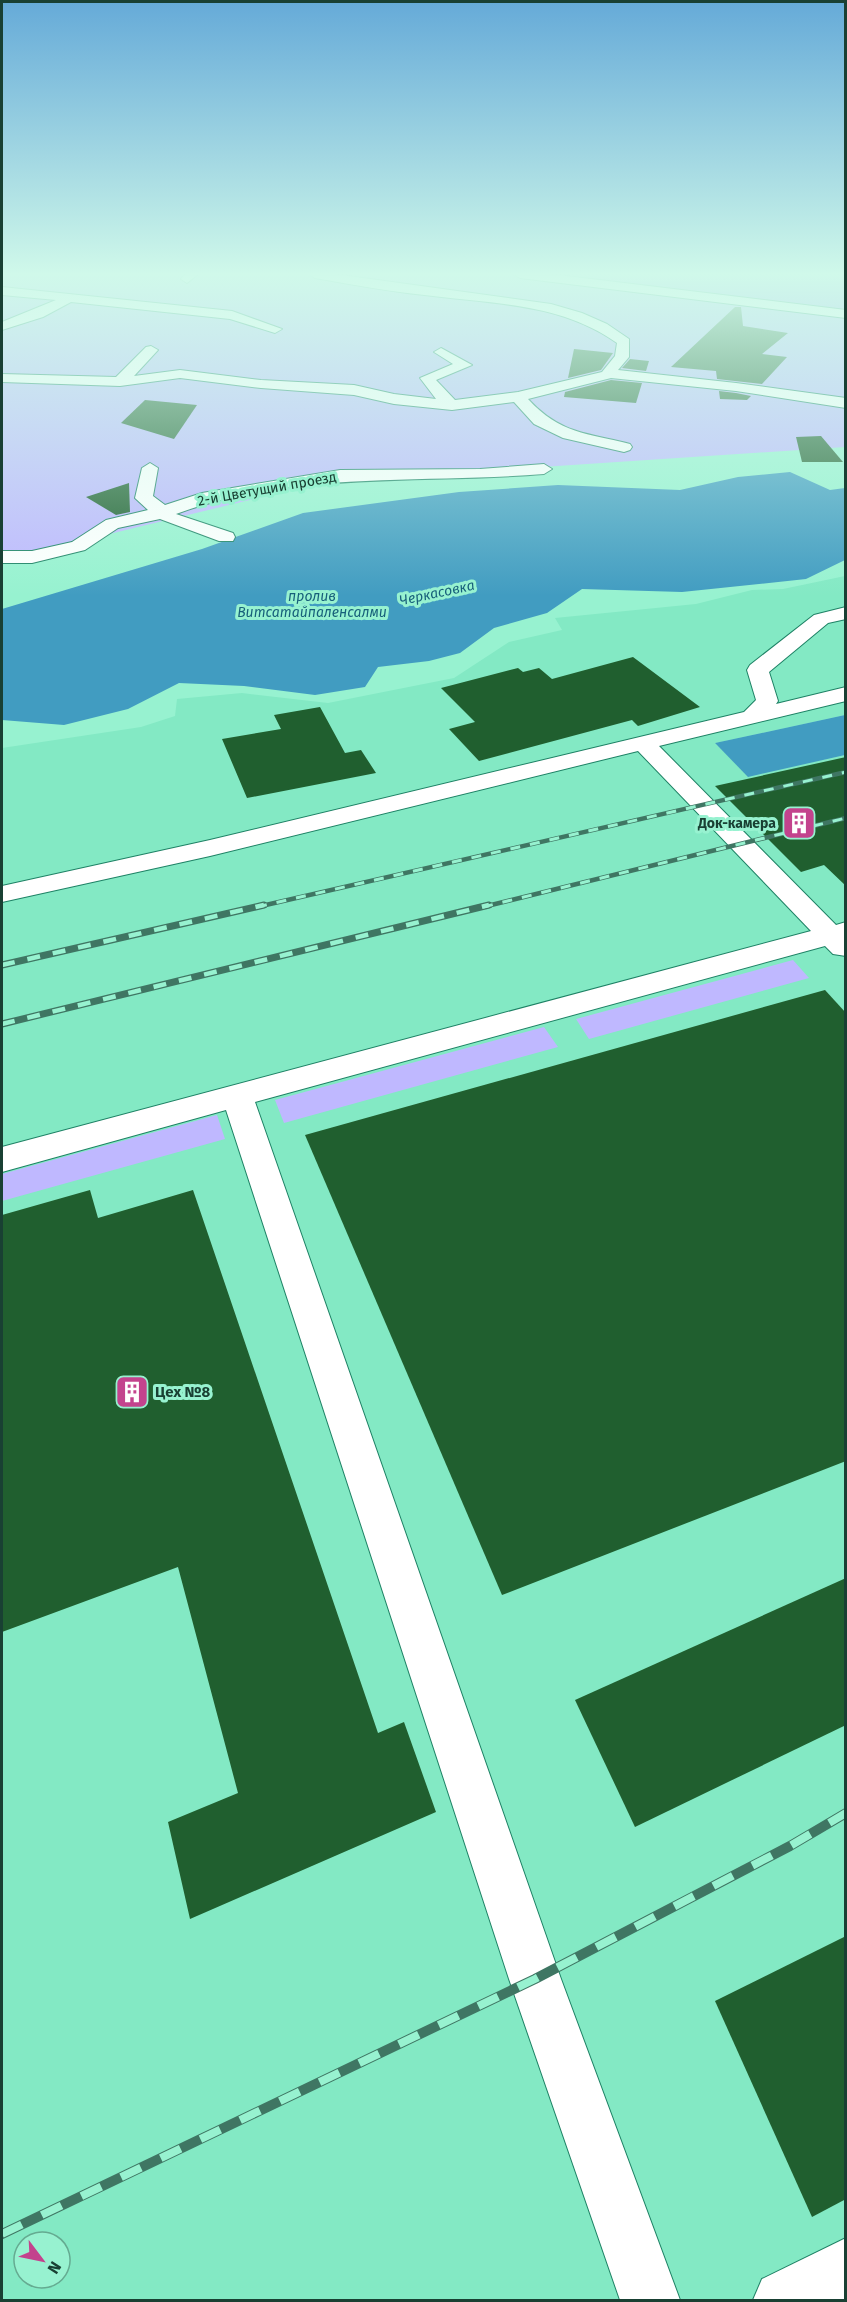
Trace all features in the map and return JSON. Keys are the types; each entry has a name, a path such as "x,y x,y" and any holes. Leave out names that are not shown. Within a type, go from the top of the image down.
{"street":[{"path":"103,381 124,381"},
{"path":"240,381 354,390 394,399 452,405 518,397 581,381"},
{"path":"429,381 452,405"},
{"path":"682,381 792,394 846,403"},
{"path":"736,387 745,381"},
{"path":"792,394 832,387 846,389"},
{"path":"518,397 540,421 569,435 624,447"},
{"path":"150,468 144,498 161,513 226,537"},
{"name":"2-й Цветущий проезд","path":"2,557 32,557 78,546 112,524 134,517 161,513 202,498 340,475 480,474 544,469"},
{"path":"752,717 767,701 758,670 821,619 846,613"},
{"path":"2,894 210,848 846,694"},
{"path":"644,743 841,939"},
{"path":"2,1159 841,939"},
{"path":"237,1096 531,1968 650,2301"},
{"path":"783,2301 846,2267"}],"shaded area":[{"path":"2,381 845,381 845,447 328,481 2,560"},
{"path":"845,576 845,715 715,743 748,776 845,755 845,2300 2,2300 2,748 141,727 175,716 177,699 242,693 328,703 454,678 509,642 562,630 555,618 696,604 752,590 783,589"},
{"path":"793,960 809,978 589,1039 576,1019"},
{"path":"544,1027 558,1047 284,1123 275,1100"},
{"path":"217,1115 225,1139 2,1201 2,1174"}],"water":[{"name":"пролив Витсатайпаленсалми","path":"790,472 830,490 845,488 845,560 806,579 682,592 582,589 547,613 494,628 460,653 429,661 378,667 365,687 315,695 244,686 179,683 128,709 64,725 2,720 2,609 202,549 303,513 459,492 558,485 680,490 738,477"},
{"path":"845,715 845,755 748,777 715,743"}],"building":[{"path":"606,381 642,383 636,403 564,397 565,392"},
{"path":"739,381 764,381 762,384"},
{"path":"719,391 751,396 747,400 720,399"},
{"path":"145,400 197,405 174,439 121,423"},
{"path":"821,436 843,462 802,462 796,437"},
{"path":"129,483 130,512 116,515 86,497"},
{"path":"633,657 700,707 638,726 632,720 479,761 449,729 475,722 441,688 518,668 523,672 539,668 552,679"},
{"path":"320,707 345,753 361,750 376,773 247,798 222,739 281,729 274,715"},
{"name":"Док-камера","path":"846,757 846,886 824,865 801,872 715,786"},
{"path":"825,990 846,1013 846,1461 502,1595 305,1135"},
{"name":"Цех №8","path":"90,1190 98,1218 193,1190 378,1733 404,1722 436,1812 190,1919 168,1822 238,1793 178,1567 2,1632 2,1215"},
{"path":"846,1578 846,1725 635,1827 575,1700"},
{"path":"846,1936 846,2199 812,2217 715,2001"}],"railway":[{"path":"257,907 846,772"},
{"path":"483,907 846,818"},
{"path":"2,965 264,905"},
{"path":"2,1024 489,905"},
{"path":"2,2234 535,1979 790,1846 846,1813"}],"place":[{"name":"Док-камера","path":"799,823"},
{"name":"Цех №8","path":"132,1392"}],"water label":[{"name":"Черкасовка","path":"437,593"}]}
